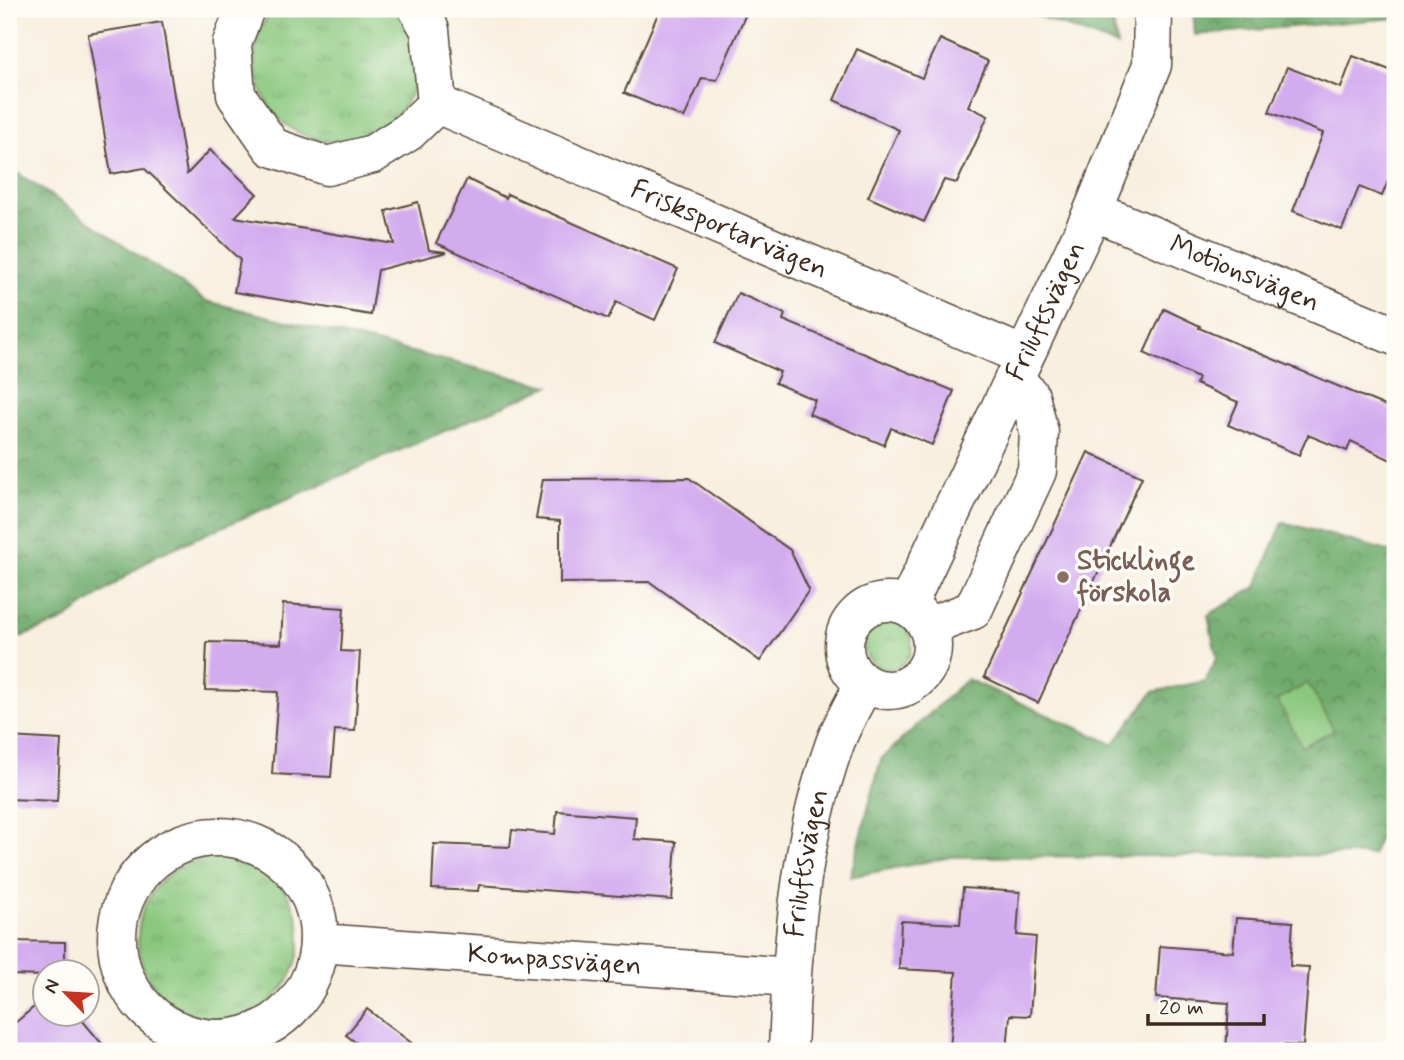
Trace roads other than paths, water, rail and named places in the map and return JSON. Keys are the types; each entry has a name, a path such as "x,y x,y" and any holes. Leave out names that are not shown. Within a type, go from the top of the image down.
{"street":[{"path":"245,9 232,43 236,95 272,147 327,166 373,154 408,132 436,104 430,30 418,9"},
{"name":"Friluftsvägen","path":"918,617 1019,367 1093,211 1152,65 1153,9"},
{"name":"Frisksportarvägen","path":"436,104 1019,367"},
{"name":"Motionsvägen","path":"1093,211 1395,336"},
{"path":"918,617 974,610 1037,471 1039,432 1019,367"},
{"path":"895,602 918,617 932,651 929,663 913,682 889,690 864,684 846,662 844,640 851,620 872,604 895,602"},
{"name":"Friluftsvägen","path":"788,1051 791,977 808,839 834,745 864,684"},
{"path":"214,837 247,841 277,856 285,864 300,880 315,910 319,943 312,977 293,1007 265,1028 232,1039 197,1038 165,1025 138,1002 122,972 116,937 122,903 140,873 159,855 176,846 214,837"},
{"name":"Kompassvägen","path":"319,943 791,977"}],"place":[{"name":"Sticklinge förskola","path":"1063,577"}]}
